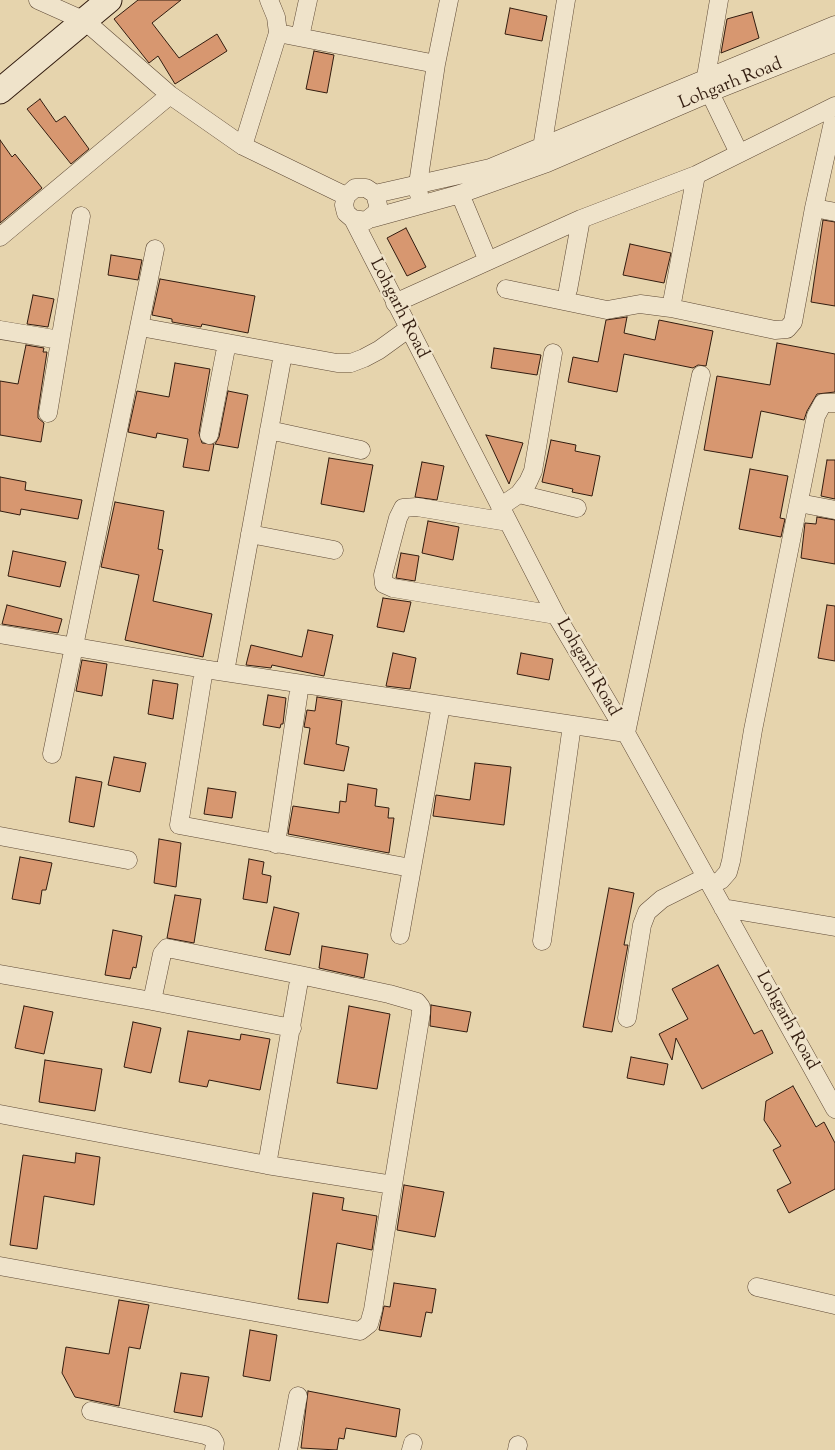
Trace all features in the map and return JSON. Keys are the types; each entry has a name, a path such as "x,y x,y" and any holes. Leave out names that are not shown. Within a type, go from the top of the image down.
{"street":[{"path":"38,0 85,21 170,96 243,146 346,196"},
{"path":"0,90 109,0"},
{"path":"243,146 278,33 276,17 269,0"},
{"path":"300,37 308,0"},
{"path":"420,205 418,184 436,64 449,0"},
{"path":"375,194 545,156 566,0"},
{"path":"719,0 708,85 739,153"},
{"path":"708,85 835,25"},
{"path":"278,33 436,64"},
{"name":"Lohgarh Road","path":"373,218 460,194 708,85 835,43"},
{"path":"0,237 170,96"},
{"path":"395,302 581,219 696,176 835,106"},
{"path":"506,289 608,310 640,304 671,308 775,330 787,329 792,322 795,311 814,208 835,113"},
{"path":"671,308 696,176"},
{"path":"354,188 366,188 375,194 378,205 373,218 359,222 352,219 346,213 344,204 346,196 354,188"},
{"path":"460,194 488,261"},
{"path":"814,208 835,212"},
{"path":"48,413 81,216"},
{"name":"Lohgarh Road","path":"352,219 556,615 626,733 835,1109"},
{"path":"568,290 581,219"},
{"path":"52,754 155,249"},
{"path":"140,327 337,363 351,363 379,350 408,330"},
{"path":"0,330 60,340"},
{"path":"209,435 227,343"},
{"path":"553,353 533,471 528,482 504,514 416,507 403,508 398,518 383,575 384,584 393,588 556,615"},
{"path":"225,672 283,354"},
{"path":"0,634 204,669 626,733 701,375"},
{"path":"627,1018 642,925 647,912 662,899 708,881 721,880 728,872 753,730 818,408 823,402 835,403"},
{"path":"269,430 361,450"},
{"path":"519,494 577,508"},
{"path":"799,503 835,510"},
{"path":"250,534 334,550"},
{"path":"204,669 179,825 410,868"},
{"path":"276,844 300,684"},
{"path":"400,935 410,868 441,705"},
{"path":"542,941 572,725"},
{"path":"0,836 128,860"},
{"path":"723,908 835,927"},
{"path":"0,1266 360,1331 369,1324 373,1310 421,1007 412,1000 389,994 167,948 162,954 152,1001"},
{"path":"0,974 292,1028"},
{"path":"267,1165 300,975"},
{"path":"0,1114 267,1165 393,1185"},
{"path":"757,1287 835,1305"},
{"path":"288,1450 298,1396"},
{"path":"91,1411 205,1435 212,1438 215,1443 214,1450"}],"building":[{"path":"138,0 181,0 152,23 179,58 217,34 227,51 175,84 158,56 149,63 114,19"},
{"path":"510,8 547,16 542,41 505,34"},
{"path":"752,12 759,38 721,53 727,19"},
{"path":"314,51 334,55 327,93 306,89"},
{"path":"40,99 56,122 65,116 89,149 71,164 27,109"},
{"path":"0,140 12,157 15,154 42,188 0,223"},
{"path":"823,220 835,222 835,306 811,302"},
{"path":"406,228 426,267 407,276 387,238"},
{"path":"630,244 671,253 664,283 623,275"},
{"path":"111,255 142,260 138,280 108,275"},
{"path":"160,279 255,296 248,333 202,324 201,327 172,322 172,319 152,315"},
{"path":"33,295 54,299 48,327 27,324"},
{"path":"627,317 624,333 655,340 659,320 713,331 706,366 698,365 693,368 624,354 617,392 568,382 573,357 598,362 606,320"},
{"path":"777,343 835,354 835,392 817,394 804,420 761,411 752,458 704,450 717,376 770,385"},
{"path":"26,345 44,348 43,352 47,352 38,411 38,418 44,423 41,442 0,435 0,381 18,384"},
{"path":"494,348 541,355 537,375 491,368"},
{"path":"175,363 210,369 199,433 202,443 214,444 209,471 183,467 188,439 157,433 156,438 128,432 137,391 169,397"},
{"path":"228,391 248,395 238,448 215,444 219,437"},
{"path":"486,435 523,443 509,484"},
{"path":"551,440 576,445 575,451 600,456 592,496 572,492 573,489 542,482"},
{"path":"329,458 373,465 364,512 321,504"},
{"path":"827,460 835,460 835,499 821,496"},
{"path":"422,462 444,466 437,500 415,497"},
{"path":"750,469 788,476 780,518 785,519 781,537 739,529"},
{"path":"0,477 26,482 25,490 82,500 78,519 21,509 20,515 0,511"},
{"path":"115,502 164,511 158,549 163,550 153,601 212,614 203,657 125,640 139,575 101,567"},
{"path":"817,517 835,520 835,564 801,558 805,523 816,524"},
{"path":"428,521 459,527 453,560 422,553"},
{"path":"13,551 66,562 60,587 8,576"},
{"path":"401,553 419,556 415,581 396,578"},
{"path":"383,598 411,602 404,632 377,627"},
{"path":"7,605 62,619 58,633 2,624"},
{"path":"827,605 835,606 835,661 818,658"},
{"path":"308,630 333,635 324,676 272,665 271,668 246,665 251,645 302,657"},
{"path":"393,653 416,658 410,689 386,686"},
{"path":"521,653 553,659 549,680 517,674"},
{"path":"82,660 107,664 102,696 76,691"},
{"path":"153,680 178,684 173,719 148,714"},
{"path":"268,695 286,698 283,724 281,724 280,728 263,725"},
{"path":"317,697 342,701 336,744 349,747 344,771 304,764 310,728 304,727 307,710 315,711"},
{"path":"114,757 146,763 140,792 108,785"},
{"path":"475,763 511,767 504,825 433,816 436,795 470,800"},
{"path":"76,777 102,782 94,827 69,822"},
{"path":"348,784 377,789 375,806 389,808 388,818 394,818 389,853 288,834 293,806 339,813 340,801 346,802"},
{"path":"208,788 236,792 232,818 204,814"},
{"path":"159,839 181,843 176,887 154,883"},
{"path":"20,857 52,863 46,890 42,890 40,904 12,899"},
{"path":"249,859 264,862 262,874 271,876 267,903 243,899"},
{"path":"609,888 634,893 624,945 628,945 612,1032 583,1027"},
{"path":"175,895 201,899 194,943 167,938"},
{"path":"274,907 299,913 290,955 265,950"},
{"path":"113,930 142,936 136,968 133,967 130,979 105,975"},
{"path":"322,946 368,954 364,978 319,968"},
{"path":"718,965 754,1034 762,1030 773,1053 702,1089 676,1038 672,1060 659,1034 688,1019 672,989"},
{"path":"431,1005 471,1012 467,1032 430,1026"},
{"path":"24,1006 53,1012 44,1054 15,1048"},
{"path":"349,1006 390,1014 377,1089 337,1083"},
{"path":"133,1022 161,1028 151,1073 124,1067"},
{"path":"188,1031 240,1040 241,1034 270,1039 260,1090 209,1080 207,1087 179,1082"},
{"path":"631,1057 668,1064 664,1085 627,1078"},
{"path":"45,1060 102,1069 95,1111 39,1102"},
{"path":"793,1086 816,1127 824,1122 835,1143 835,1189 789,1213 777,1190 791,1183 773,1150 781,1146 764,1120 766,1101"},
{"path":"76,1153 100,1157 94,1205 44,1196 37,1249 10,1245 23,1155 75,1163"},
{"path":"404,1185 444,1192 435,1237 397,1230"},
{"path":"313,1193 344,1198 342,1210 377,1216 372,1250 337,1243 328,1303 298,1299"},
{"path":"394,1283 436,1289 432,1313 426,1312 421,1337 379,1330 384,1306 390,1307"},
{"path":"119,1300 149,1305 140,1349 129,1347 119,1406 75,1397 62,1373 66,1347 109,1354"},
{"path":"250,1330 277,1335 270,1381 243,1376"},
{"path":"181,1373 209,1377 202,1417 174,1412"},
{"path":"308,1391 400,1409 396,1437 346,1428 344,1439 339,1438 337,1450 301,1448"}]}
